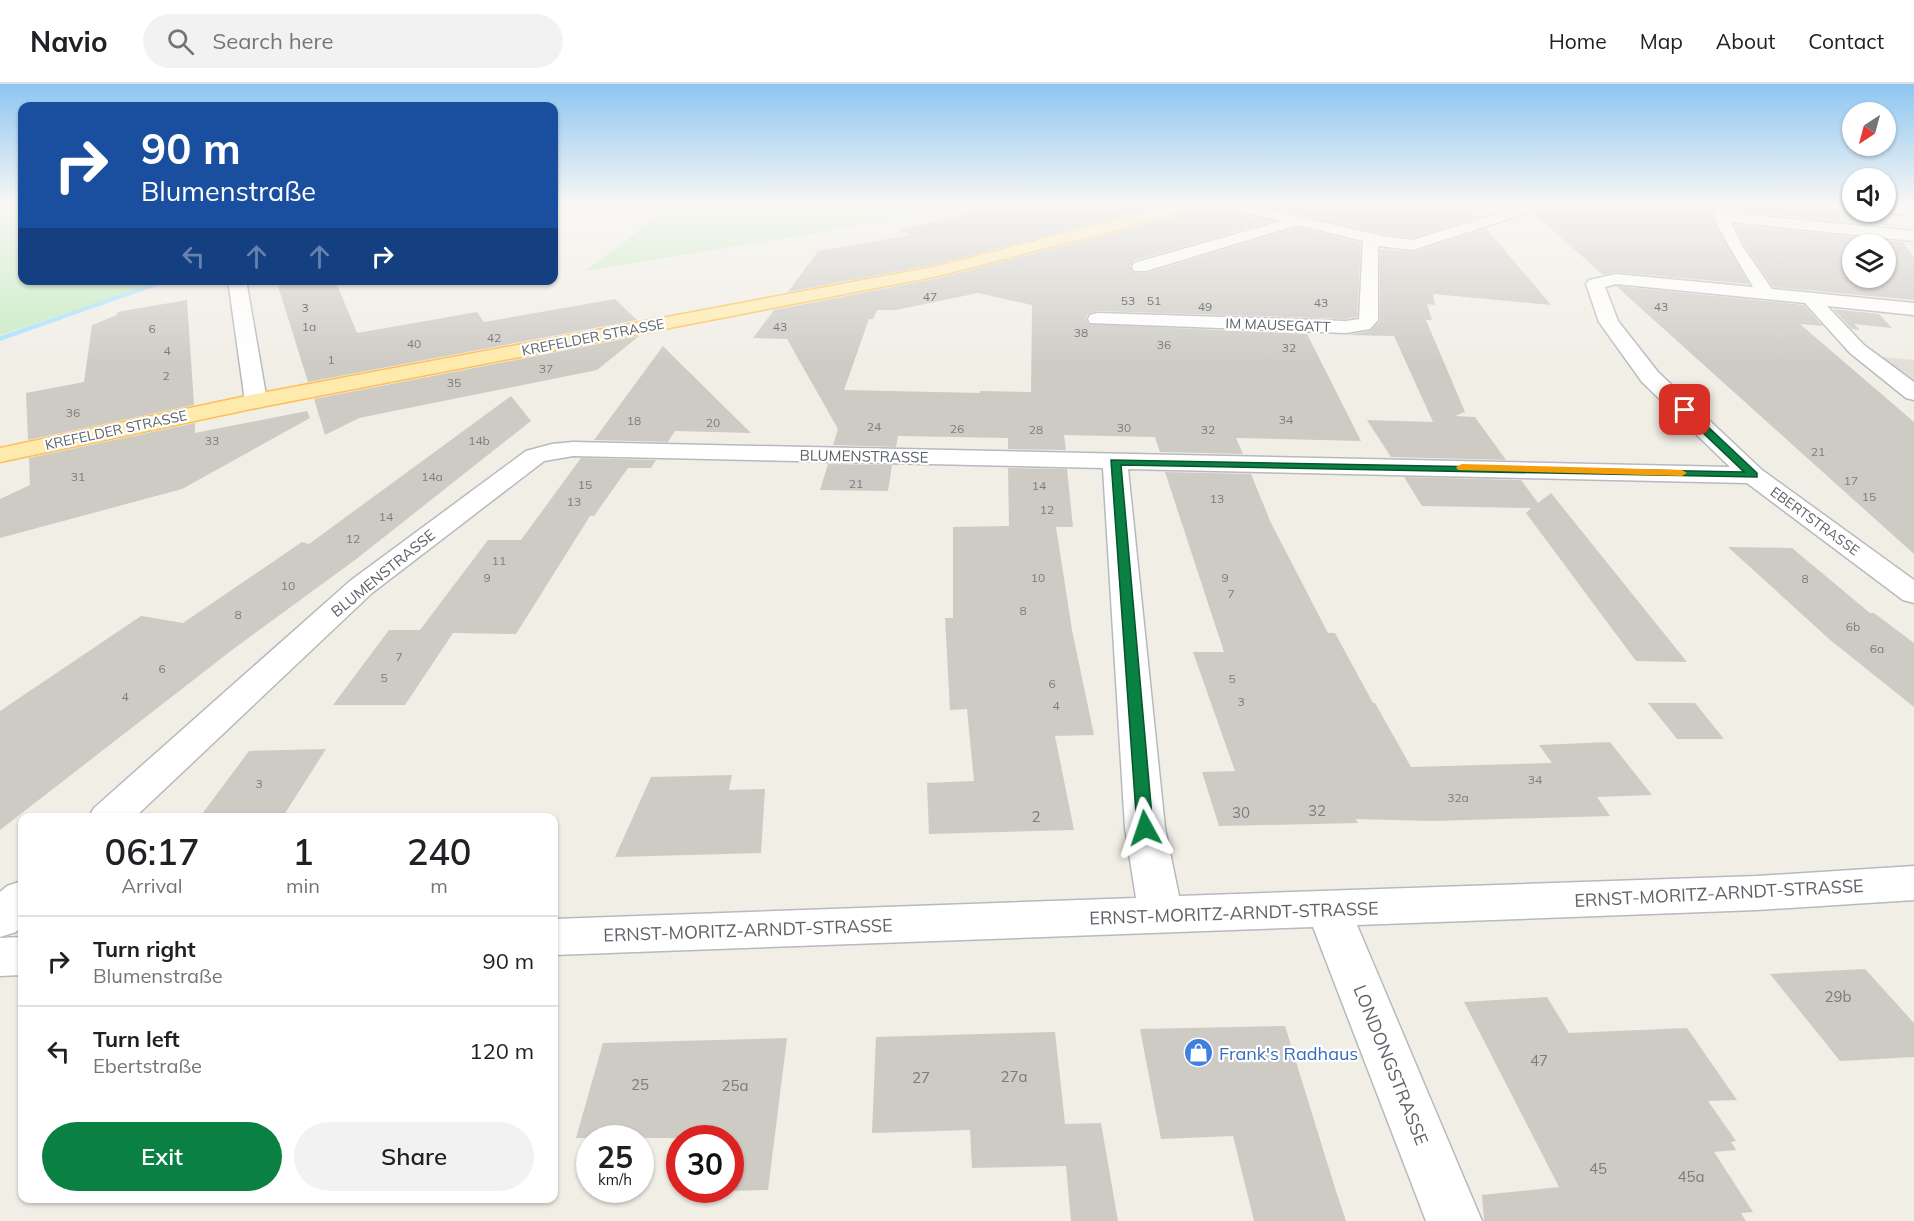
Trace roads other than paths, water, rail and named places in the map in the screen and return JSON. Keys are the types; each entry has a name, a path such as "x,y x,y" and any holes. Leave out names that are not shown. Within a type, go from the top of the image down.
{"main road":[{"name":"KREFELDER STRASSE","path":"0,455 256,401 938,271 985,259"}],"street":[{"path":"1140,267 1167,259"},
{"name":"IM MAUSEGATT","path":"1096,319 1346,327 1363,325 1368,320 1370,259"},
{"path":"1742,259 1766,294 1914,309"},
{"name":"EBERTSTRASSE","path":"1766,294 1616,279 1604,280 1595,284 1609,322 1650,377 1754,475 1914,594"},
{"path":"238,285 256,401"},
{"path":"1810,298 1857,349 1914,393"},
{"name":"BLUMENSTRASSE","path":"113,813 361,587 535,456 552,451 573,449 1754,475"},
{"path":"1115,462 1145,828 1161,915"},
{"name":"ERNST-MORITZ-ARNDT-STRASSE","path":"558,937 1756,893 1914,883"},
{"path":"0,919 18,902"},
{"name":"LONDONGSTRASSE","path":"1328,909 1454,1221"},
{"path":"0,957 18,956"}],"waterway":[{"path":"0,339 156,285"}],"place":[{"name":"Frank's Radhaus","path":"1198,1053"}]}
